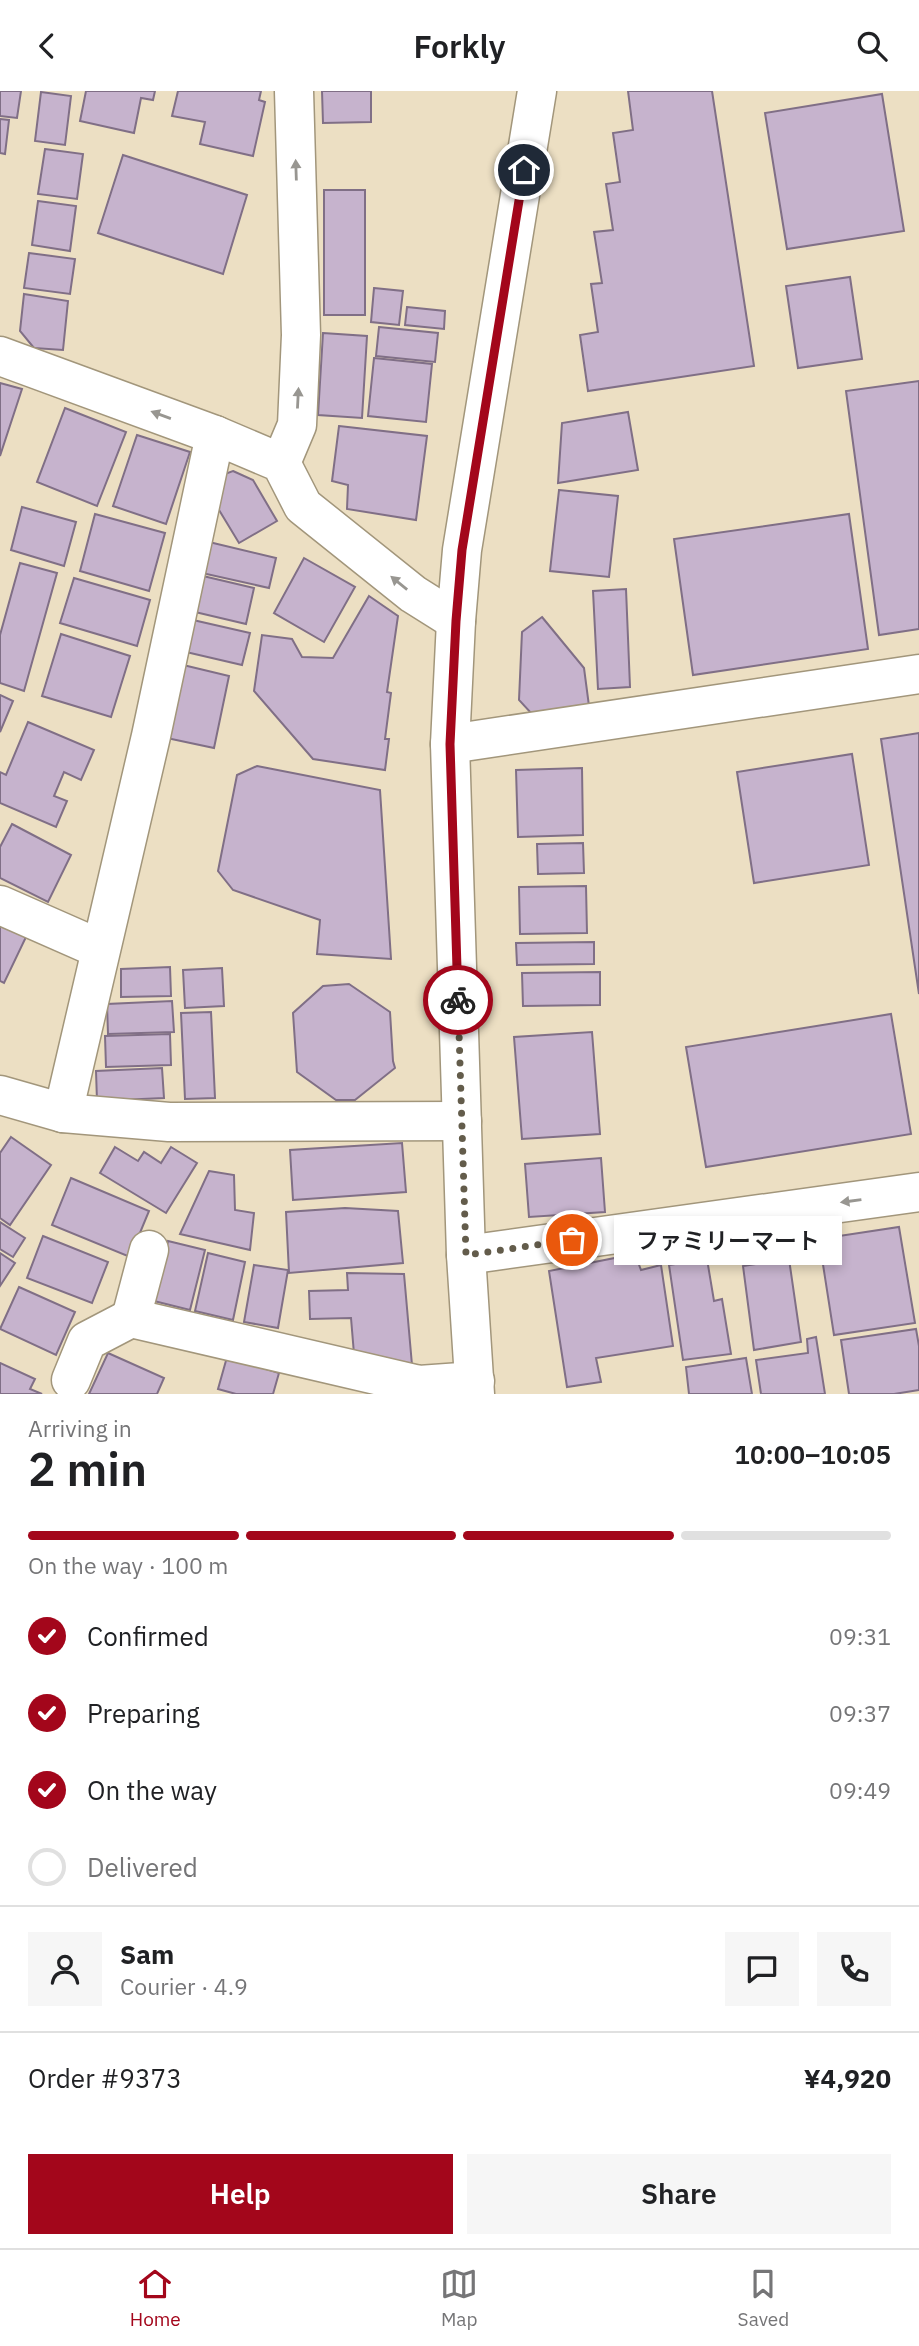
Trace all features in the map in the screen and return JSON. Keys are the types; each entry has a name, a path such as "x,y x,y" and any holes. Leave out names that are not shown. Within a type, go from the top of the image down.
{"street":[{"path":"281,463 297,425 302,335 294,91"},
{"path":"71,1380 87,1341 131,1318 419,1385 475,1388 466,1255 450,744 462,550 537,91"},
{"path":"0,356 215,435 281,463 303,506 413,594 456,621"},
{"path":"63,1113 151,736 215,435"},
{"path":"450,744 919,674"},
{"path":"0,905 100,949"},
{"path":"0,1095 63,1113 169,1122 462,1121"},
{"path":"466,1255 919,1192"},
{"path":"131,1318 149,1250"}],"building":[{"path":"0,91 21,91 17,118 0,116"},
{"path":"86,91 155,91 153,100 141,98 134,133 80,121"},
{"path":"178,91 261,91 259,100 265,102 253,156 200,144 205,122 172,116"},
{"path":"322,91 371,91 371,122 323,123"},
{"path":"628,91 712,91 754,366 588,391 580,335 598,332 591,284 602,283 594,232 613,230 606,184 620,182 613,133 633,130"},
{"path":"41,92 71,96 65,145 35,141"},
{"path":"882,94 904,231 787,249 765,113"},
{"path":"0,119 9,120 5,154 0,153"},
{"path":"45,149 83,154 77,199 38,194"},
{"path":"123,155 247,195 223,274 98,233"},
{"path":"324,190 365,190 365,315 324,315"},
{"path":"38,201 76,206 70,251 32,245"},
{"path":"29,253 75,259 70,294 24,288"},
{"path":"850,277 862,359 798,368 786,286"},
{"path":"374,288 403,291 399,325 371,322"},
{"path":"24,294 68,301 63,350 34,348 20,331"},
{"path":"407,307 445,311 444,329 405,325"},
{"path":"379,327 438,333 435,362 376,356"},
{"path":"323,333 367,336 362,418 318,415"},
{"path":"374,358 432,364 426,422 368,416"},
{"path":"919,381 919,629 879,635 846,391"},
{"path":"0,383 22,389 0,456"},
{"path":"65,408 126,432 97,506 37,482"},
{"path":"628,412 638,470 558,483 562,423"},
{"path":"339,426 427,436 416,520 347,509 348,485 332,481"},
{"path":"137,435 190,452 166,524 113,506"},
{"path":"233,471 253,480 277,521 239,543 216,505 222,475"},
{"path":"559,490 618,496 609,577 550,571"},
{"path":"22,507 76,522 64,566 11,550"},
{"path":"95,514 165,533 149,591 80,571"},
{"path":"849,514 868,649 693,675 674,539"},
{"path":"209,542 276,558 269,588 202,573"},
{"path":"304,558 355,587 324,642 274,613"},
{"path":"20,563 57,573 24,691 0,683 0,635"},
{"path":"203,576 254,588 246,624 195,612"},
{"path":"74,578 150,600 137,646 60,623"},
{"path":"626,589 630,687 598,689 593,591"},
{"path":"369,596 398,616 387,692 391,693 385,739 389,739 385,770 313,759 254,691 262,635 292,639 302,657 333,658"},
{"path":"542,617 584,668 589,706 531,713 519,700 522,632"},
{"path":"193,620 250,633 242,665 186,652"},
{"path":"61,634 130,656 111,717 42,696"},
{"path":"179,664 229,676 214,748 162,737"},
{"path":"0,695 13,701 0,732"},
{"path":"28,722 94,750 81,780 64,772 54,796 67,801 56,827 0,803 0,772 6,775"},
{"path":"919,733 919,994 881,739"},
{"path":"852,754 869,865 754,883 737,772"},
{"path":"257,766 380,790 391,959 317,954 320,920 233,890 218,871 237,775"},
{"path":"582,768 583,835 518,837 516,770"},
{"path":"12,824 71,855 48,902 0,878 0,847"},
{"path":"583,843 584,873 538,874 537,844"},
{"path":"586,886 587,933 520,934 519,887"},
{"path":"0,925 26,937 4,983 0,981"},
{"path":"594,942 594,964 517,965 516,943"},
{"path":"170,967 171,996 121,997 121,969"},
{"path":"222,968 224,1006 185,1008 183,970"},
{"path":"600,972 600,1005 523,1006 522,973"},
{"path":"349,984 390,1012 395,1068 355,1100 336,1100 297,1072 293,1013 323,986"},
{"path":"172,1001 174,1032 108,1034 107,1004"},
{"path":"211,1012 215,1098 185,1099 181,1013"},
{"path":"891,1014 911,1134 706,1167 686,1047"},
{"path":"592,1032 600,1134 522,1139 514,1037"},
{"path":"170,1034 171,1065 106,1067 105,1036"},
{"path":"162,1068 164,1098 97,1101 96,1071"},
{"path":"11,1137 51,1165 10,1225 0,1218 0,1153"},
{"path":"402,1143 406,1192 293,1200 290,1150"},
{"path":"115,1147 138,1161 144,1152 161,1163 171,1147 197,1163 166,1213 100,1173"},
{"path":"601,1158 605,1212 529,1217 525,1164"},
{"path":"209,1171 234,1175 235,1210 254,1213 250,1250 180,1234"},
{"path":"71,1178 149,1211 130,1257 52,1225"},
{"path":"345,1208 398,1211 403,1263 289,1273 286,1212"},
{"path":"0,1222 25,1238 13,1257 0,1249"},
{"path":"899,1227 915,1323 834,1335 819,1239"},
{"path":"43,1236 108,1262 92,1303 27,1278"},
{"path":"168,1241 205,1250 190,1310 154,1301"},
{"path":"0,1253 15,1263 0,1286"},
{"path":"208,1253 245,1262 233,1320 195,1311"},
{"path":"635,1254 641,1270 661,1265 673,1346 596,1358 601,1382 567,1387 549,1271"},
{"path":"707,1259 714,1301 722,1299 731,1354 683,1360 669,1265"},
{"path":"789,1259 801,1342 754,1350 743,1266"},
{"path":"254,1265 288,1270 278,1328 244,1322"},
{"path":"347,1273 404,1274 412,1365 354,1354 351,1318 310,1319 309,1291 348,1290"},
{"path":"19,1287 75,1312 56,1355 0,1329"},
{"path":"916,1329 919,1346 919,1390 894,1394 849,1394 841,1340"},
{"path":"816,1337 825,1394 761,1394 756,1360 808,1353 807,1339"},
{"path":"108,1353 164,1378 157,1394 89,1394"},
{"path":"227,1357 279,1373 273,1394 236,1394 218,1389"},
{"path":"746,1358 752,1394 689,1394 686,1367"},
{"path":"0,1363 35,1379 30,1389 42,1394 0,1394"}],"way so far":[{"path":"458,1000 466,1255 572,1240"}],"place":[{"name":"ファミリーマート","path":"572,1240"}],"route":[{"path":"458,1000 450,744 456,621 462,550 524,170"}]}
